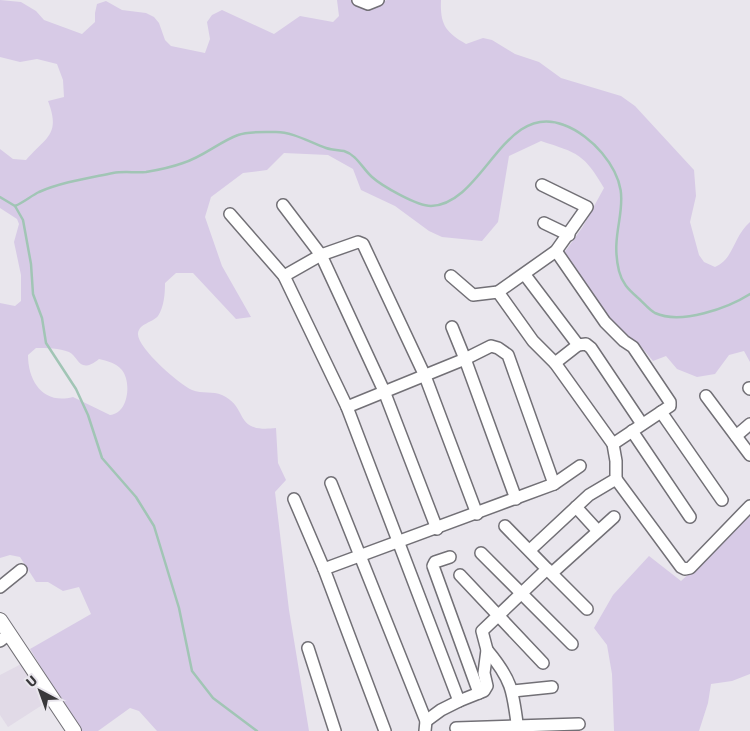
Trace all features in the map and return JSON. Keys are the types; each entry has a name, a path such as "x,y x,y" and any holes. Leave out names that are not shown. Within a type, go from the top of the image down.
{"street":[{"path":"358,0 368,4 378,0"},
{"path":"451,276 473,295 498,292 526,275 556,251 587,207 542,185"},
{"path":"283,205 321,255 384,391 437,529"},
{"path":"230,214 284,276 347,407 459,701"},
{"path":"544,223 569,235"},
{"path":"284,276 321,255 358,242 362,244 425,376 477,514"},
{"path":"556,251 605,322 624,341 634,347 670,402 670,406 662,412 613,444"},
{"path":"526,275 578,345"},
{"path":"498,292 533,341 555,363 613,444 616,461 616,479 681,567 685,569 690,568 750,506"},
{"path":"452,327 516,499"},
{"path":"555,363 578,345 586,344 591,348 642,424"},
{"path":"347,407 425,376 492,346 498,348 508,355 554,484"},
{"path":"706,396 750,455"},
{"path":"662,412 722,500"},
{"path":"736,436 750,424"},
{"path":"632,431 690,517"},
{"path":"324,569 437,529 554,484 580,466"},
{"path":"530,550 589,496 616,479"},
{"path":"331,483 425,726 441,710 484,691 487,686 484,673 487,650 482,630 614,517"},
{"path":"294,499 324,569 385,731"},
{"path":"576,507 597,530"},
{"path":"505,526 587,610"},
{"path":"481,553 572,644"},
{"path":"450,557 435,562 433,566 479,693"},
{"path":"0,587 21,570"},
{"path":"460,575 499,614 543,663"},
{"path":"0,620 4,638 74,731"},
{"path":"308,648 335,731"},
{"path":"487,650 503,668 513,691 517,728"},
{"path":"513,691 552,688"},
{"path":"456,728 517,728 579,724"}],"shaded area":[{"path":"0,0 21,2 36,11 44,20 82,34 95,22 97,4 106,1 122,10 146,13 154,17 159,23 165,40 171,46 205,53 210,39 207,22 212,15 222,10 274,34 300,16 333,22 339,16 337,0 355,0 378,4 387,0 441,0 445,27 466,44 483,38 492,40 515,54 539,62 561,78 621,96 635,106 694,170 696,196 690,222 699,255 704,262 715,267 726,259 740,234 750,222 750,362 744,351 729,355 715,374 697,377 677,369 666,356 653,361 639,344 617,329 564,253 582,228 604,188 585,161 564,149 541,141 509,156 498,222 482,241 442,237 429,231 395,206 361,190 353,169 328,155 284,153 267,170 243,173 211,197 205,217 222,266 251,317 236,319 193,273 176,273 165,283 163,305 158,316 141,327 138,333 139,339 151,356 186,387 196,391 222,395 231,400 247,423 253,427 262,429 276,428 278,463 286,480 275,492 289,610 309,731 157,731 139,711 130,708 98,731 79,731 30,649 91,614 79,587 63,591 48,582 36,582 20,557 10,555 0,558 0,303 15,306 21,301 21,275 14,242 19,224 17,219 0,208 0,149 13,159 26,160 45,140 52,129 53,121 48,101 64,97 63,80 57,64 37,59 20,62 0,57","holes":["36,348 57,349 69,352 83,365 99,359 111,362 119,367 127,381 125,403 121,409 110,415 73,397 63,399 54,398 46,394 35,382 29,365 28,355"]},
{"path":"750,515 750,674 732,681 711,684 708,703 699,731 614,731 612,674 607,645 594,628 613,595 649,556 681,581"},
{"path":"25,662 50,700 8,727 0,715 0,675"}],"waterway":[{"path":"15,206 39,192 76,181 113,173 146,172 170,167 197,157 238,135 262,132 282,132 326,148 349,153 372,177 383,185 417,203 431,206 449,201 466,189 509,140 525,127 543,122 564,125 580,133 602,153 613,170 619,184 621,198 616,254 619,271 626,286 651,310 666,316 691,316 730,305 750,294"},
{"path":"0,197 15,206"},
{"path":"15,206 23,220 31,264 33,294 42,318 46,343 76,389 88,415 102,458 136,497 154,526 179,608 192,671 213,698 257,731"}]}
